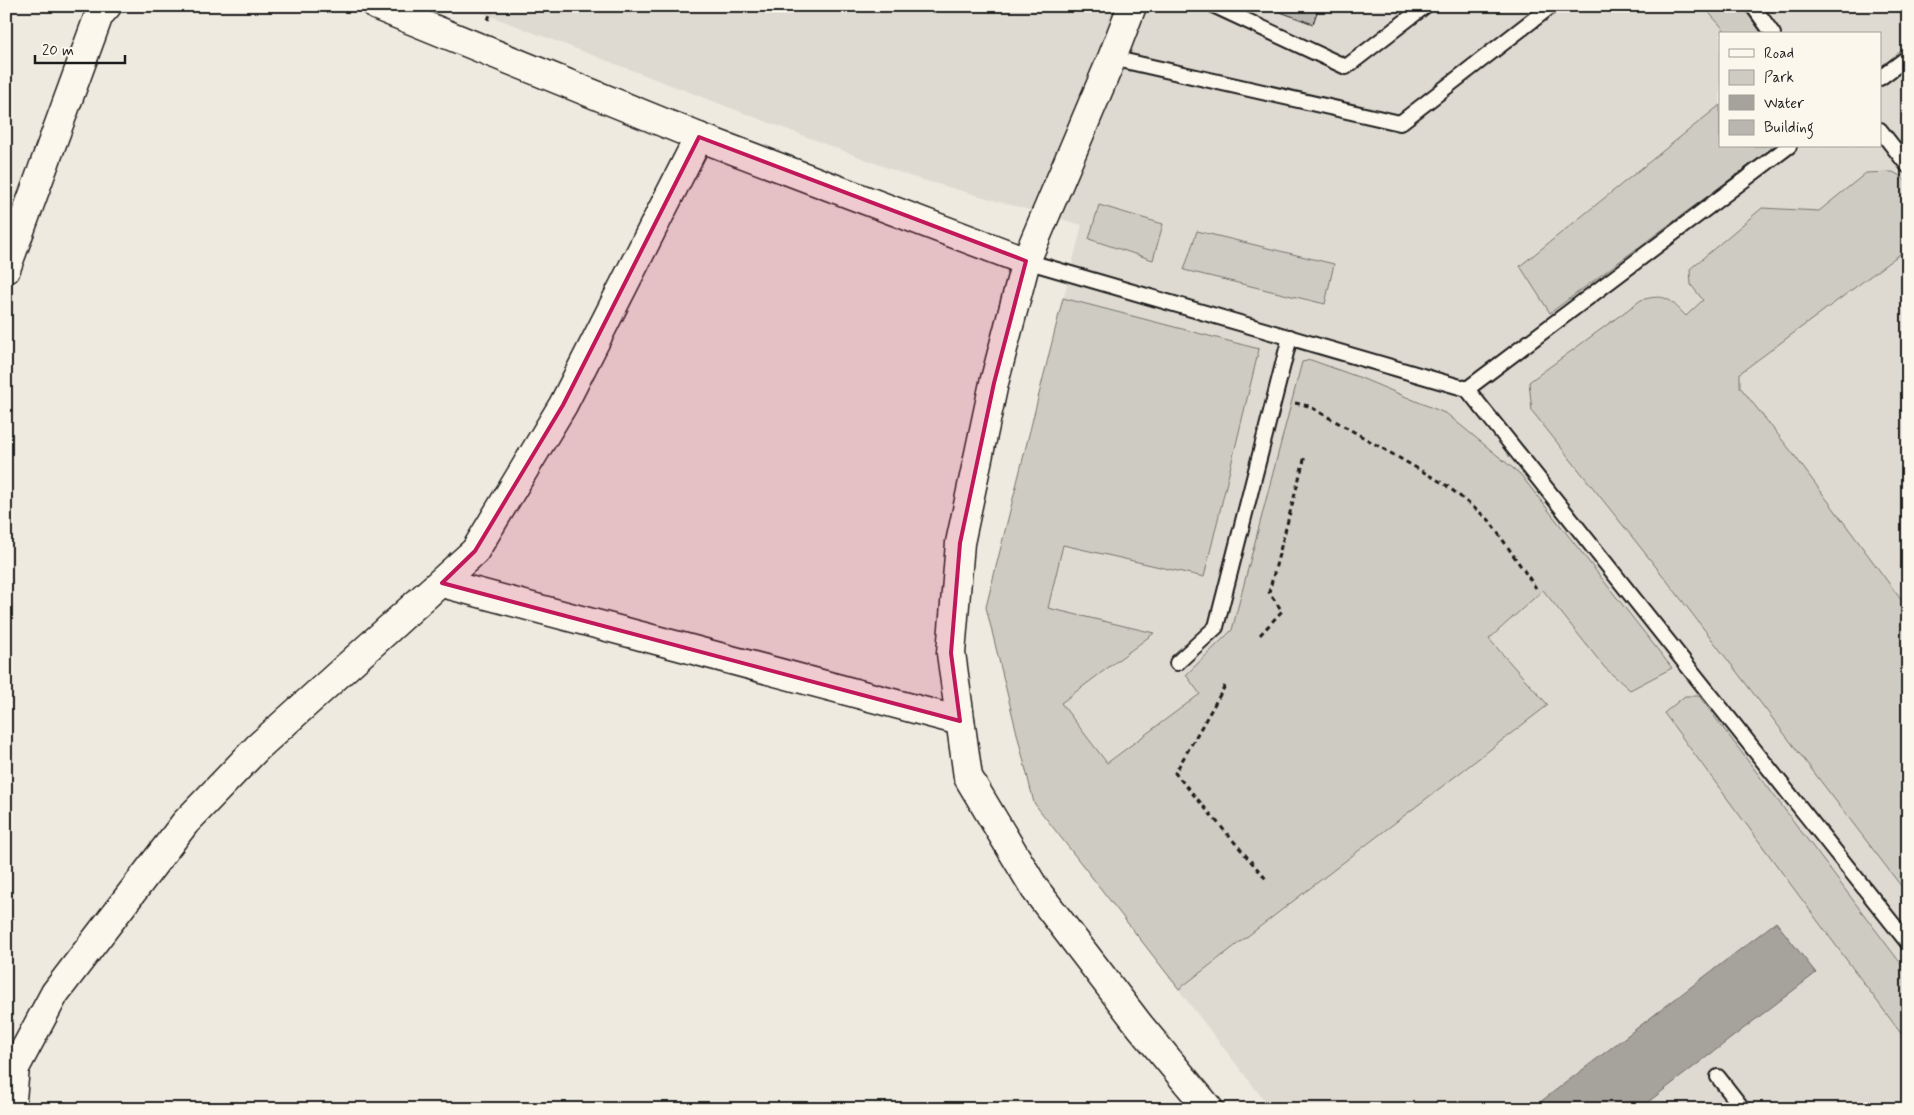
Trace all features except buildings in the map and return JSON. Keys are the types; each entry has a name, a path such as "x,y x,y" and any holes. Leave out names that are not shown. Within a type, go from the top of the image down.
{"street":[{"path":"6,269 99,15 107,6"},
{"path":"377,6 699,137 1026,261"},
{"path":"1132,6 1026,261 994,382 960,544 952,653 968,777 1035,889 1140,1026 1209,1109"},
{"path":"11,1109 15,1068 55,993 185,823 258,747 476,551 563,405 699,137"},
{"path":"442,583 960,721"}],"lane":[{"path":"1215,6 1346,67 1425,6"},
{"path":"1112,58 1400,123 1551,6"},
{"path":"1753,6 1772,32"},
{"path":"1882,76 1908,57"},
{"path":"1882,133 1908,166"},
{"path":"1467,388 1786,148"},
{"path":"1026,261 1467,388 1908,943"},
{"path":"1177,663 1216,627 1290,337"},
{"path":"1718,1076 1743,1109"}],"path":[{"path":"1274,400 1309,406 1446,485 1490,520 1536,588"},
{"path":"1260,635 1282,611 1269,592 1305,456"},
{"path":"1225,686 1175,773 1266,879"}],"highlighted area":[{"path":"699,137 1026,261 994,383 960,543 951,653 960,721 442,583 475,551 563,405"}],"shaded area":[{"path":"464,6 1908,6 1908,1109 1271,1109 1034,803 986,607 1082,225 909,176"}],"green space":[{"path":"1703,6 1742,6 1761,32 1726,32"},
{"path":"1719,106 1719,148 1772,148 1550,313 1520,266"},
{"path":"1893,172 1902,177 1908,184 1908,248 1740,373 1740,387 1791,451 1908,609 1908,895 1664,577 1532,411 1529,382 1641,300 1657,297 1667,299 1686,316 1703,300 1691,285 1690,269 1762,208 1819,211 1866,173"},
{"path":"1099,205 1163,224 1153,260 1089,239"},
{"path":"1197,231 1334,264 1325,304 1184,270"},
{"path":"1063,298 1259,349 1204,577 1063,545 1048,608 1154,633 1061,703 1107,763 1200,694 1186,675 1232,630 1302,362 1311,360 1361,378 1447,414 1520,474 1672,668 1630,690 1605,668 1543,590 1489,639 1548,705 1179,989 1034,803 986,607"},
{"path":"1685,696 1699,696 1908,973 1908,1043 1664,713"}],"water":[{"path":"1776,922 1816,973 1639,1109 1531,1109"}]}
